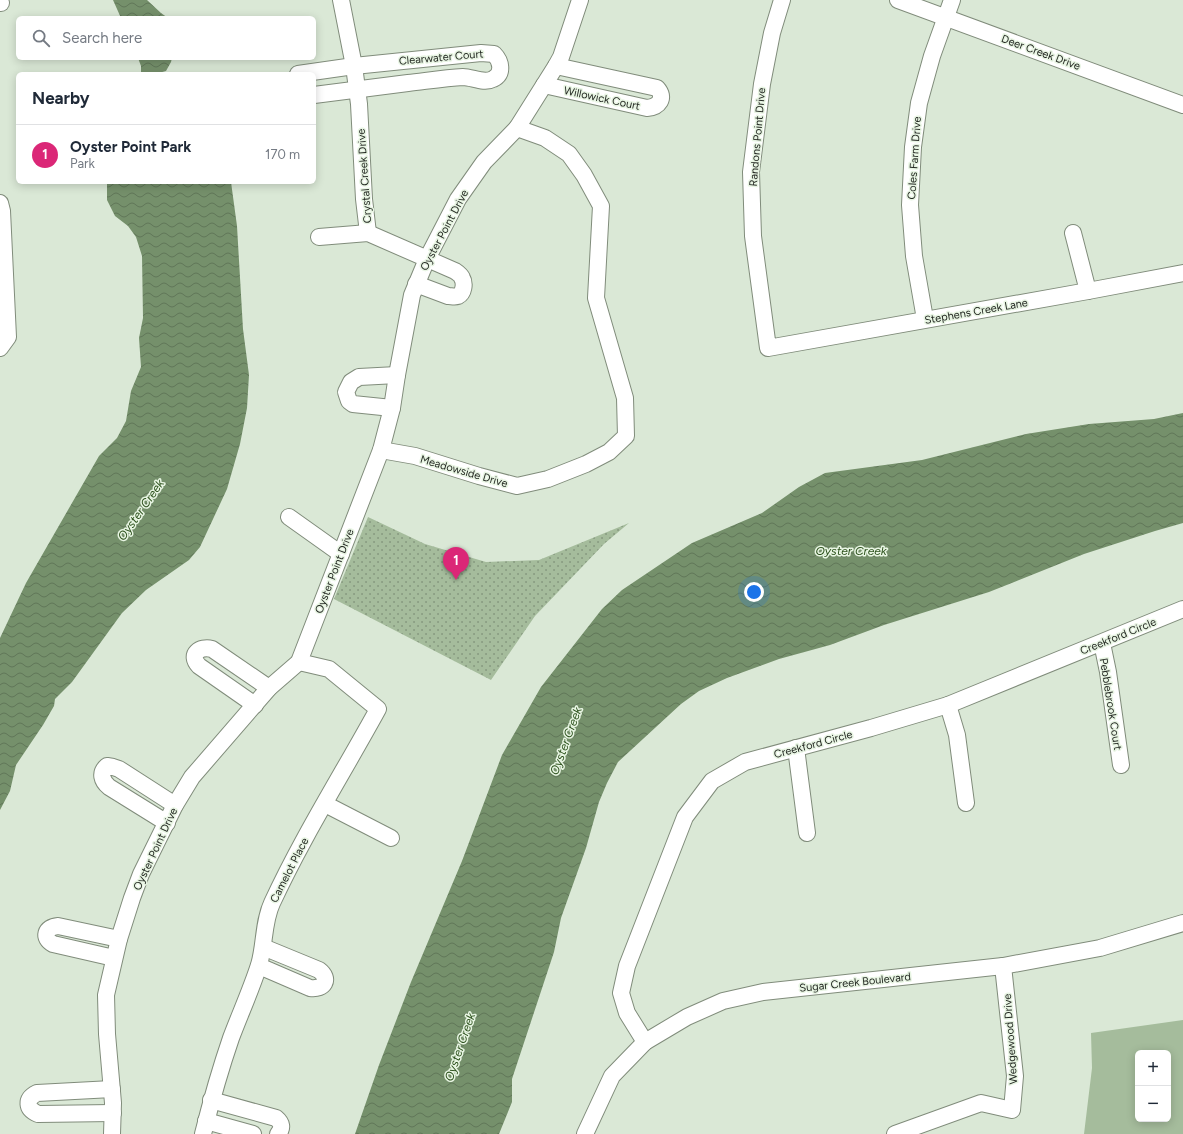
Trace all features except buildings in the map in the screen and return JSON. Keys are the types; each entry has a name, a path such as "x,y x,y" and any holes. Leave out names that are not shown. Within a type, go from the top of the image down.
{"street":[{"name":"Crystal Creek Drive","path":"341,0 354,66 360,112 364,199 368,233 455,271 462,276 464,285 462,293 458,296 448,296 416,284"},
{"name":"Oyster Point Drive","path":"112,1134 112,1089 107,1034 106,995 119,939 132,898 167,823 192,777 269,688 299,662 381,450 392,408 412,295 426,259 458,199 484,162 517,128 556,66 561,57 580,0"},
{"name":"Randons Point Drive","path":"768,348 753,236 751,172 762,84 772,33 782,0"},
{"name":"Deer Creek Drive","path":"898,0 1183,105"},
{"name":"Coles Farm Drive","path":"925,319 914,256 910,205 913,147 919,103 932,56 952,0"},
{"name":"Clearwater Court","path":"312,72 442,56 481,53 494,54 499,59 500,66 498,74 494,79 487,81 467,77 316,95"},
{"path":"442,56 445,79"},
{"name":"Willowick Court","path":"544,85 647,108 657,105 660,101 660,91 657,88 556,66"},
{"name":"Meadowside Drive","path":"381,450 415,456 517,486 548,479 586,464 610,452 626,436 625,398 596,298 601,206 584,175 569,154 544,138 517,128"},
{"path":"0,203 2,210 8,337 0,348"},
{"path":"318,237 368,233"},
{"path":"1073,233 1088,291"},
{"name":"Stephens Creek Lane","path":"768,348 1088,291 1183,272"},
{"path":"392,408 353,404 349,401 346,392 351,382 359,378 397,375"},
{"path":"289,517 341,554"},
{"name":"Creekford Circle","path":"645,1042 627,1013 621,994 627,966 685,817 712,781 745,762 948,705 1183,609"},
{"name":"Pebblebrook Court","path":"1102,643 1108,672 1121,765"},
{"path":"255,705 199,666 194,657 196,653 202,648 212,649 269,688"},
{"name":"Camelot Place","path":"204,1128 211,1100 231,1039 259,966 263,948 264,931 272,904 311,827 378,709 329,669 299,662"},
{"path":"948,705 957,735 966,803"},
{"path":"796,748 807,833"},
{"path":"167,823 104,783 102,773 104,769 108,766 119,769 176,805"},
{"path":"325,804 390,838"},
{"name":"Sugar Creek Boulevard","path":"585,1134 612,1076 645,1042 687,1017 723,1001 763,992 1003,966 1100,948 1183,923"},
{"path":"114,958 53,944 47,938 48,928 58,926 119,939"},
{"path":"259,966 310,988 321,987 324,984 324,974 319,970 263,948"},
{"name":"Wedgewood Drive","path":"895,1134 980,1104 1012,1110 1015,1076 1003,966"},
{"path":"112,1089 37,1093 32,1095 28,1104 30,1109 38,1114 113,1113"},
{"path":"211,1100 276,1118 280,1122 281,1127 278,1134"},
{"path":"204,1128 253,1134"}],"shaded area":[{"path":"368,517 425,544 486,562 539,560 629,523 604,544 535,616 491,680 334,599"},
{"path":"1183,1020 1183,1134 1084,1134 1092,1068 1091,1033"}],"water":[{"path":"113,0 147,0 165,16 120,16"},
{"path":"139,60 172,60 166,71 162,72 141,72"},
{"name":"Oyster Creek","path":"107,184 231,184 237,226 243,329 249,375 247,408 240,444 227,489 200,547 189,560 146,590 122,613 72,682 55,699 54,706 43,725 16,765 10,791 0,810 0,638 26,583 99,456 117,438 126,421 131,391 141,367 139,338 143,318 142,256 136,237 128,226 115,216 107,200"},
{"name":"Oyster Creek","path":"1183,413 1183,523 1084,554 989,592 884,625 830,645 779,659 727,678 699,691 681,704 618,762 607,783 599,802 586,848 561,918 554,952 512,1079 512,1102 499,1134 355,1134 379,1065 411,982 462,861 502,755 541,687 602,609 622,590 692,543 762,513 799,487 825,473 922,460 1026,434 1089,424 1154,419"}],"place":[{"name":"Oyster Point Park","path":"456,580"}]}
